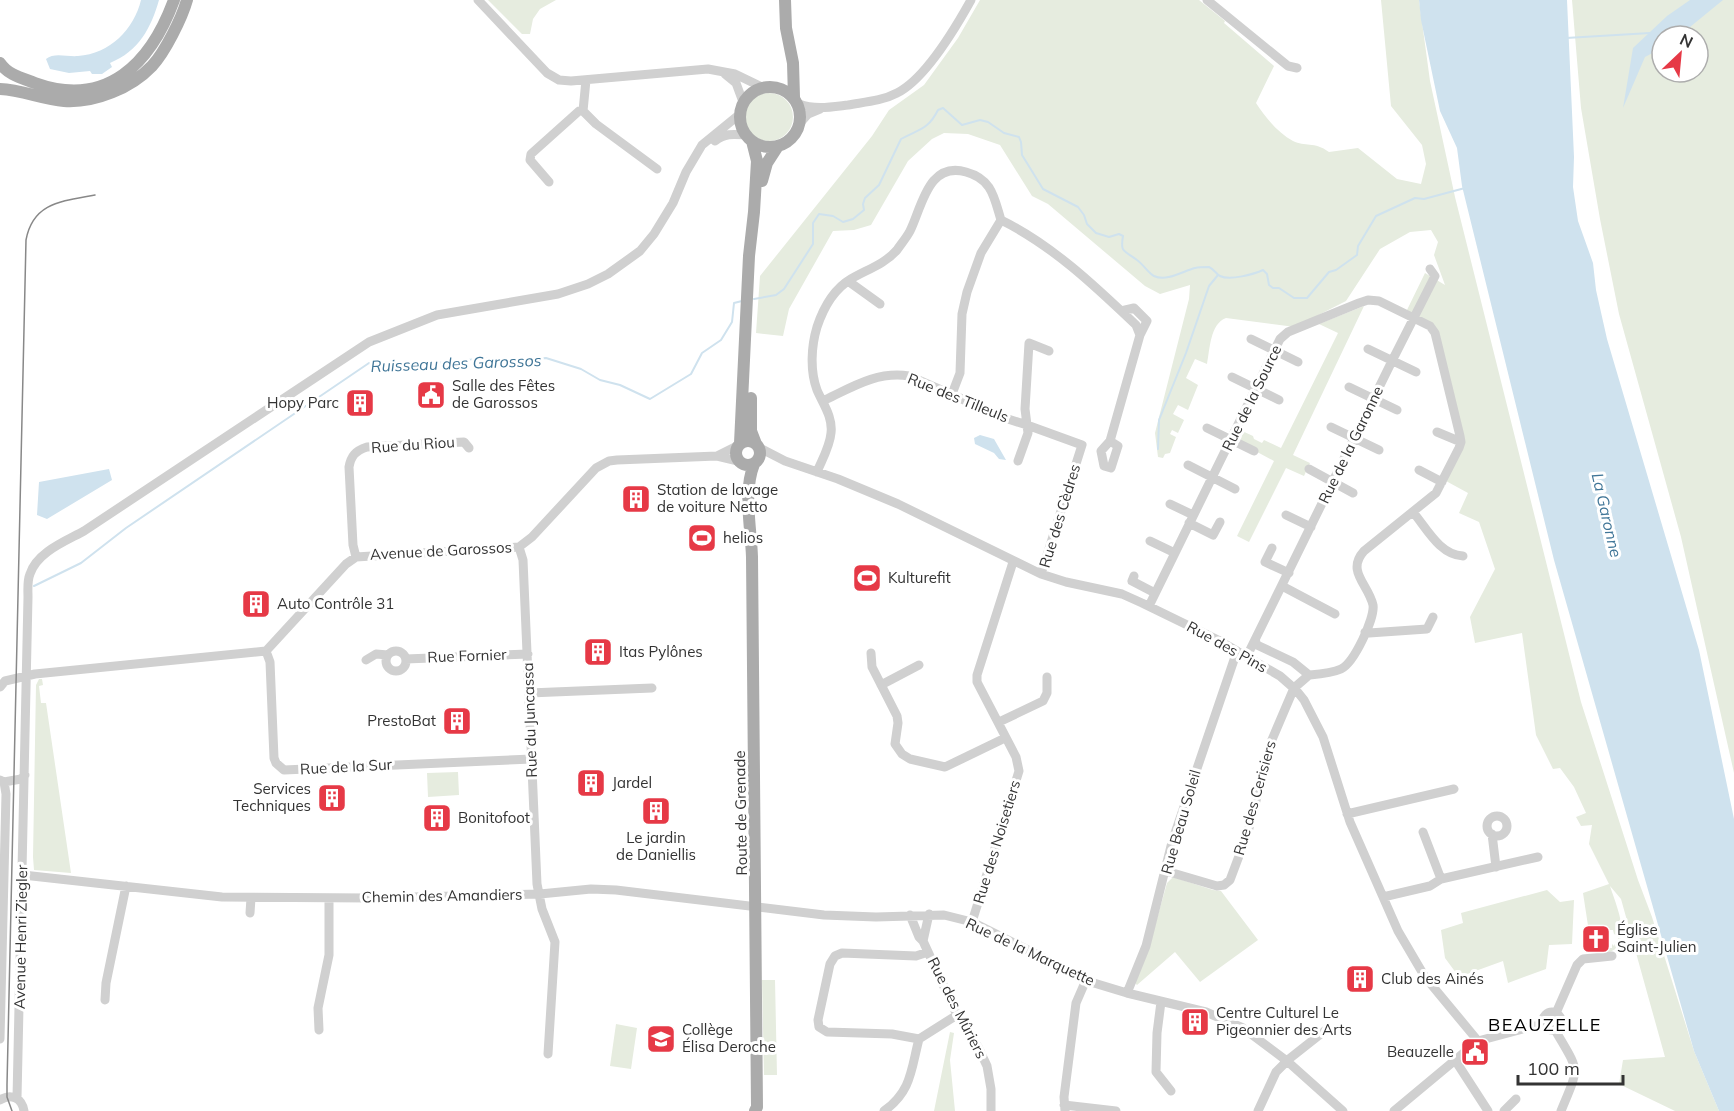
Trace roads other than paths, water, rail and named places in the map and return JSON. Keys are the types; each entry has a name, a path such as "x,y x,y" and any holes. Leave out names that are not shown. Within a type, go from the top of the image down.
{"main road":[{"path":"0,63 4,70 13,75 45,86 69,91 98,87 122,76 143,58 163,28 174,0"},
{"path":"0,89 63,101 100,96 130,84 153,65 173,32 187,0"},
{"path":"749,138 764,147 778,146 788,142 796,134 800,123 793,63 786,28 785,0"},
{"path":"746,309 750,334 751,431 760,455 755,463 746,465 739,462 735,454 742,431 746,309 747,291 758,160 741,125 741,108 751,93 767,86 786,72 790,54"},
{"path":"767,86 784,89 796,100"},
{"path":"754,212 767,162 778,146"},
{"path":"739,445 748,441 757,445"},
{"name":"Route de Grenade","path":"739,462 743,498 749,519"},
{"name":"Route de Grenade","path":"755,463 750,478 749,519 752,557 758,1110"}],"street":[{"path":"478,0 547,73 560,80 586,80 708,69 735,74 767,86"},
{"path":"796,100 812,108 825,108 887,98 906,87 926,67 971,0"},
{"path":"1207,0 1288,66 1297,68"},
{"path":"694,158 702,145 741,108 736,83 724,72"},
{"path":"583,111 586,80"},
{"path":"800,123 808,114 825,108"},
{"path":"549,182 530,160 531,154 579,111 583,111"},
{"path":"583,111 596,124 657,169"},
{"path":"694,158 722,136 732,134 749,138"},
{"name":"Avenue Henri Ziegler","path":"17,1098 29,578 38,559 369,342 437,315 558,294 588,284 608,274 640,250 654,234 673,203 694,158"},
{"path":"818,472 831,434 830,420 814,377 812,353 815,336 825,309 835,293 849,281 880,264 896,251 910,231 926,191 936,177 949,171 960,170 975,174 992,189 1001,220 981,253 967,292 961,321 960,373 952,394"},
{"path":"1001,220 1018,228 1079,273 1136,325 1140,335 1110,441 1101,451"},
{"name":"Rue de la Garonne","path":"1247,656 1373,398 1436,276 1431,269"},
{"path":"849,281 880,304"},
{"name":"Rue de la Source","path":"1149,606 1280,339 1288,332 1368,300 1379,301 1430,326 1435,333 1461,442"},
{"path":"1251,339 1298,362"},
{"path":"1018,461 1028,433 1025,409 1029,343 1049,351"},
{"path":"1368,349 1416,372"},
{"name":"Rue des Tilleuls","path":"823,401 867,380 885,375 909,376 1027,425"},
{"path":"1232,377 1280,400"},
{"path":"1349,387 1397,410"},
{"name":"Rue des Cèdres","path":"1027,425 1082,444 1041,574"},
{"path":"1331,427 1379,450"},
{"path":"1207,428 1254,451"},
{"path":"1294,688 1310,675 1342,669 1350,663 1373,614 1372,602 1356,567 1357,558 1436,493 1461,442 1437,432"},
{"path":"1101,451 1104,466 1111,468 1118,446 1110,441"},
{"name":"Rue du Riou","path":"356,557 353,545 349,467 351,458 358,450 367,447 464,442 469,448"},
{"path":"1082,444 1101,451"},
{"name":"Avenue de Garossos","path":"717,456 739,445"},
{"name":"Rue des Pins","path":"757,445 779,460 818,472 898,504 1041,574 1122,594 1212,636 1281,676 1304,700 1323,737 1347,814 1394,924 1420,969 1478,1041"},
{"name":"Avenue de Garossos","path":"266,651 346,564 356,557 519,547 532,537 601,464 618,460 717,456 739,462"},
{"name":"Rue des Pins","path":"755,463 779,460"},
{"path":"1188,465 1235,489"},
{"path":"1309,469 1353,493"},
{"path":"1419,470 1442,482"},
{"path":"1170,504 1213,535 1220,522"},
{"path":"1413,512 1443,550 1463,556"},
{"path":"1286,515 1311,527"},
{"path":"1150,541 1175,553"},
{"name":"Rue du Juncassa","path":"519,547 523,560 537,884 542,909 555,942 548,1054"},
{"path":"1272,548 1265,562 1288,573"},
{"name":"Rue des Noisetiers","path":"972,922 1019,771 1016,757 977,682 977,675 1013,562"},
{"path":"1134,576 1132,581 1155,593"},
{"path":"1282,586 1335,614"},
{"path":"1365,632 1427,629 1433,617"},
{"name":"Rue des Pins","path":"1255,640 1257,645 1293,662 1310,675"},
{"path":"0,687 5,681 26,676 266,651"},
{"name":"Rue de la Sur","path":"266,651 270,662 274,758 279,767 284,770 532,759"},
{"path":"366,660 376,654 388,655 393,651 400,652 406,659 403,668 394,670 387,665 388,655"},
{"name":"Rue Beau Soleil","path":"1127,993 1146,946 1172,842 1236,651"},
{"path":"871,653 872,668 897,716 895,744 902,754 910,759 945,767 1005,738"},
{"name":"Rue Fornier","path":"406,659 528,654"},
{"path":"881,685 919,665"},
{"path":"999,722 1043,701 1047,693 1047,677"},
{"path":"529,693 652,688"},
{"name":"Rue des Cerisiers","path":"1166,871 1217,886 1224,885 1230,880 1248,832 1271,742 1294,688"},
{"path":"2,781 21,779 25,775"},
{"name":"Avenue Henri Ziegler","path":"0,1039 6,794 2,781"},
{"path":"1347,814 1454,789"},
{"path":"1422,832 1441,879"},
{"path":"1492,834 1496,867"},
{"path":"1383,897 1430,886 1441,879 1538,858"},
{"name":"Chemin des Amandiers","path":"23,875 205,896 329,898 540,894 591,889 616,890 757,908"},
{"path":"105,1000 106,984 126,886"},
{"path":"250,913 251,898"},
{"path":"319,1030 318,1008 329,955 329,898"},
{"name":"Rue de la Marquette","path":"757,908 824,915 876,917 929,914 972,922 1086,980 1127,993 1206,1012 1231,1022 1252,1033 1343,1111"},
{"name":"Rue des Mûriers","path":"923,941 929,914"},
{"name":"Rue des Mûriers","path":"910,915 957,1015 978,1047 987,1066 991,1089 991,1111"},
{"path":"920,1039 892,1034 827,1032 819,1027 818,1020 830,964 835,956 842,953 916,956 928,952"},
{"path":"1556,1013 1578,965 1584,959 1591,957 1612,956"},
{"path":"1086,980 1076,1003 1064,1108 1116,1111"},
{"path":"1161,1002 1156,1072 1171,1091"},
{"path":"1544,1027 1542,1021 1545,1015 1550,1012 1556,1013"},
{"path":"1555,1030 1561,1022 1556,1013"},
{"path":"884,1111 899,1098 909,1081 920,1039 957,1015"},
{"path":"1394,1111 1478,1041 1534,1026 1555,1030"},
{"path":"1258,1111 1276,1072 1326,1029"},
{"path":"1555,1030 1575,1065 1576,1074 1561,1111"},
{"path":"1455,1060 1488,1111"},
{"path":"0,1100 7,1097 17,1098 24,1111"},
{"path":"1504,1111 1516,1099"}],"water":[{"path":"141,0 159,0 152,20 136,45 110,63 112,67 102,74 92,74 90,71 69,73 50,69 46,59 49,57 90,54 110,45 133,21"},
{"name":"La Garonne","path":"1419,0 1567,0 1574,157 1573,187 1578,221 1593,263 1596,290 1607,339 1699,650 1734,819 1734,1111 1719,1111 1694,1051 1554,560 1462,186 1457,148 1440,111"},
{"path":"1690,0 1723,0 1694,24 1658,24"},
{"path":"1650,32 1650,54 1645,57 1623,108 1633,48"},
{"path":"980,435 994,439 1006,460 999,459 994,453 975,444 974,438"},
{"path":"109,469 112,480 47,519 37,515 39,482"}],"waterway":[{"path":"1566,38 1650,33"},
{"name":"Ruisseau des Garossos","path":"754,299 776,295 784,289 813,244 813,223 819,214 833,216 843,222 853,219 864,210 865,198 879,185 901,139 927,125 938,110 943,108 962,125 980,120 988,122 1004,133 1019,137 1022,155 1043,189 1078,207 1087,224 1096,233 1109,237 1119,234 1123,236 1124,251 1152,275 1159,278 1170,277 1200,267 1209,267 1220,276 1230,278 1263,270 1267,274 1269,285 1273,288 1279,288 1294,298 1307,298 1329,272 1336,270 1357,255 1358,246 1376,216 1415,198 1424,199 1465,188"},
{"path":"1158,449 1159,420 1186,353 1209,286 1218,275"},
{"name":"Ruisseau des Garossos","path":"34,586 81,563 126,528 369,363 392,367 489,358 522,360 546,358 581,369 600,380 620,385 650,399 691,374 702,353 721,340 732,322 734,303 742,301"}],"tram line":[{"path":"12,1111 7,1097 7,1085 26,240 30,227 42,211 61,202 95,195"}],"place":[{"name":"Salle des Fêtes de Garossos","path":"431,395"},
{"name":"Hopy Parc","path":"360,403"},
{"name":"Station de lavage de voiture Netto","path":"636,499"},
{"name":"helios","path":"702,538"},
{"name":"Kulturefit","path":"867,578"},
{"name":"Auto Contrôle 31","path":"256,604"},
{"name":"Itas Pylônes","path":"598,652"},
{"name":"PrestoBat","path":"457,721"},
{"name":"Jardel","path":"591,783"},
{"name":"Services Techniques","path":"332,798"},
{"name":"Le jardin de Daniellis","path":"656,811"},
{"name":"Bonitofoot","path":"437,818"},
{"name":"Église Saint-Julien","path":"1596,939"},
{"name":"Club des Ainés","path":"1360,979"},
{"name":"Centre Culturel Le Pigeonnier des Arts","path":"1195,1022"},
{"name":"Collège Élisa Deroche","path":"661,1039"},
{"name":"Beauzelle","path":"1475,1052"}],"district":[{"name":"BEAUZELLE","path":"1545,1025"}]}
